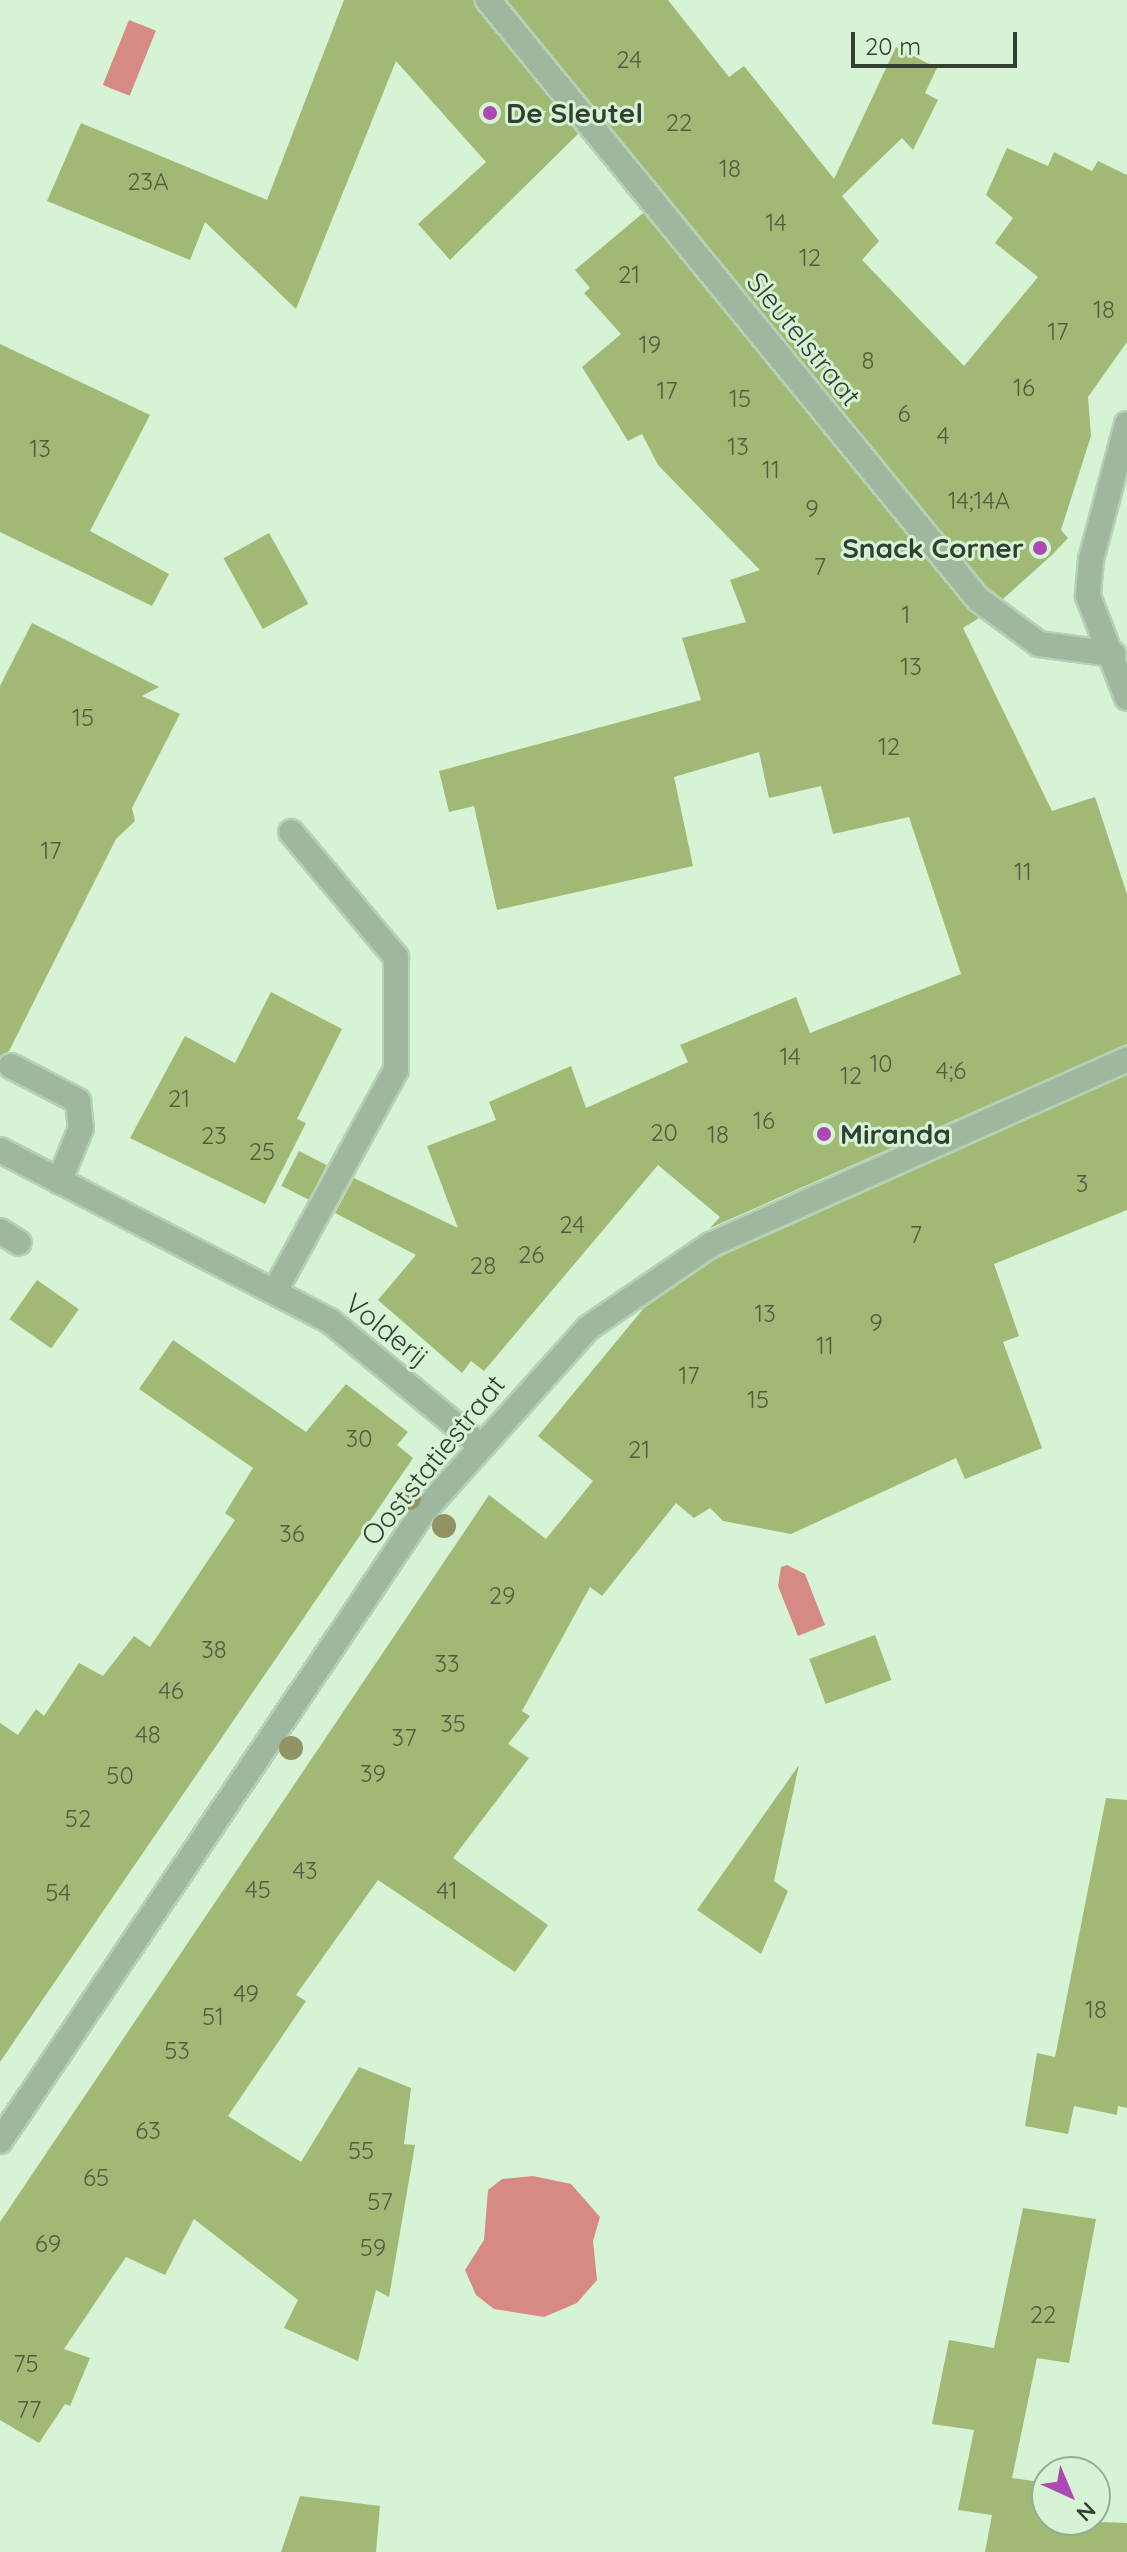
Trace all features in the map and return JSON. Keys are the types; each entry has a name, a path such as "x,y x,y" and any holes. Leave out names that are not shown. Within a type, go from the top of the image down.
{"street":[{"name":"Sleutelstraat","path":"488,0 978,599 1039,644 1113,654"},
{"path":"1127,424 1091,559 1088,596 1113,654 1127,698"},
{"path":"275,1291 396,1070 396,957 291,832"},
{"name":"Ooststatiestraat","path":"0,2141 423,1512 588,1328 710,1245 1127,1059"},
{"path":"0,1150 59,1182 81,1128 78,1101 11,1066"},
{"name":"Volderij","path":"59,1182 330,1321 480,1445"}],"shaded area":[{"path":"129,20 156,31 130,96 103,85"},
{"path":"787,1565 805,1574 825,1625 798,1636 778,1586 781,1567"},
{"path":"533,2176 571,2184 600,2217 593,2241 597,2280 577,2303 544,2317 494,2309 476,2295 465,2270 484,2240 488,2190 502,2179"}],"building":[{"path":"344,0 473,0 578,134 450,260 418,224 486,162 396,61 296,309 205,222 190,260 47,201 81,123 267,200"},
{"path":"507,0 668,0 729,77 744,66 834,179 896,47 937,68 925,93 938,100 913,150 902,138 842,196 879,241 862,260 964,366 1038,277 995,243 1013,218 986,195 1007,148 1048,166 1054,152 1092,171 1098,161 1127,175 1127,342 1088,397 1091,436 1061,530 1068,538 1053,554 1003,599 988,588"},
{"path":"643,213 979,618 963,628 1052,811 1095,797 1127,894 1127,1044 710,1228 720,1217 658,1165 484,1371 471,1361 462,1373 378,1300 416,1255 335,1213 354,1178 458,1228 427,1146 496,1120 489,1102 571,1066 586,1108 688,1062 680,1045 796,997 810,1033 961,974 909,817 833,834 821,786 769,798 759,752 674,777 693,866 497,910 474,806 449,812 439,771 701,700 682,638 746,622 730,580 760,570 658,465 642,434 628,441 582,367 621,334 584,293 590,288 575,270"},
{"path":"0,344 150,415 90,531 169,574 152,606 0,532"},
{"path":"269,533 308,604 263,629 224,558"},
{"path":"32,623 159,687 142,696 180,714 132,808 135,821 116,839 9,1051 0,1056 0,686"},
{"path":"271,992 342,1029 297,1119 306,1123 265,1204 130,1138 185,1036 235,1063"},
{"path":"1127,1075 1127,1210 994,1264 1019,1336 1003,1342 1042,1448 965,1479 956,1458 791,1534 723,1521 710,1508 694,1518 676,1503 602,1596 590,1587 522,1711 530,1716 508,1744 529,1758 453,1858 548,1925 515,1972 378,1880 296,1995 306,2001 228,2116 301,2162 359,2067 411,2088 404,2144 415,2145 389,2297 376,2290 358,2361 284,2328 298,2300 194,2219 165,2275 126,2257 64,2349 90,2358 70,2406 65,2404 39,2443 0,2420 0,2222 489,1495 546,1539 593,1481 538,1436 644,1308 717,1258"},
{"path":"299,1151 327,1165 309,1200 281,1186"},
{"path":"37,1280 79,1309 51,1349 9,1319"},
{"path":"173,1340 306,1432 346,1384 408,1432 397,1445 413,1458 0,2062 0,1723 18,1735 36,1709 44,1716 79,1663 103,1676 134,1636 150,1647 235,1520 225,1513 253,1468 139,1389"},
{"path":"875,1635 891,1680 826,1704 809,1659"},
{"path":"799,1765 774,1881 788,1891 761,1954 697,1910"},
{"path":"1106,1798 1127,1800 1127,2108 1118,2106 1117,2115 1074,2106 1068,2134 1025,2126 1037,2053 1055,2057"},
{"path":"1023,2208 1096,2219 1069,2363 1037,2358 1012,2478 1031,2481 1031,2536 1111,2536 1111,2522 1127,2523 1127,2552 985,2552 992,2515 958,2510 974,2430 932,2424 949,2340 994,2348"},
{"path":"300,2496 380,2506 376,2552 281,2552"}],"place":[{"name":"De Sleutel","path":"490,113"},
{"name":"Snack Corner","path":"1040,548"},
{"name":"Miranda","path":"824,1134"}]}
